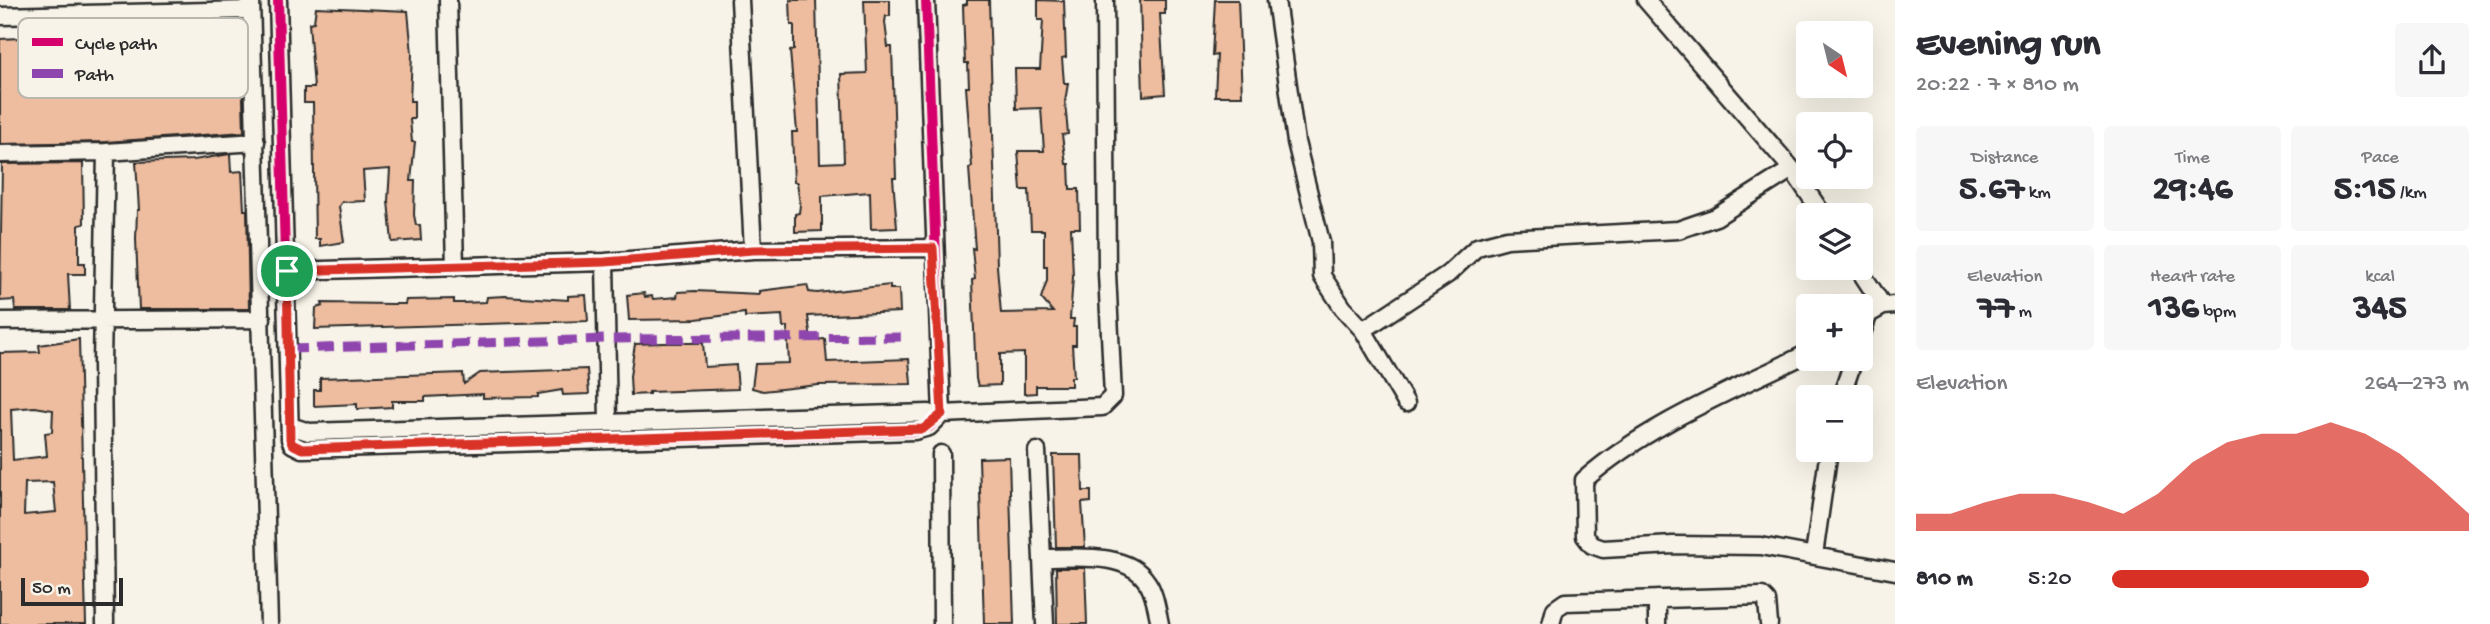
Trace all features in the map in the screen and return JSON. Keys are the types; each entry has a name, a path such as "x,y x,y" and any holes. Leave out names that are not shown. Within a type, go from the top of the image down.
{"street":[{"path":"278,0 289,426 292,444 302,449 915,431 929,427 939,416 926,0"},
{"path":"448,0 456,267"},
{"path":"740,0 753,250"},
{"path":"289,426 309,432 929,413 939,416 1102,407 1113,396 1107,273 1105,0"},
{"path":"1276,0 1296,142 1321,242 1322,276 1343,308 1363,330 1406,403"},
{"path":"1646,0 1793,169 1815,203"},
{"path":"0,16 251,5 269,624"},
{"path":"0,154 106,152 257,142"},
{"path":"105,624 102,318 106,152"},
{"path":"1363,330 1448,274 1477,247 1507,239 1678,230 1716,217 1793,169"},
{"path":"287,271 605,262 753,250 933,248"},
{"path":"605,262 608,423"},
{"path":"1863,280 1877,311"},
{"path":"0,321 102,318 262,319"},
{"path":"1796,359 1625,448 1584,480 1585,536 1592,545 1603,549 1716,544 1761,546 1895,570"},
{"path":"1037,451 1045,624"},
{"path":"940,454 942,624"},
{"path":"1814,555 1827,462"},
{"path":"1043,558 1094,557 1126,565 1147,580 1160,624"},
{"path":"1551,624 1555,608 1565,602 1762,596 1767,601 1769,624"},
{"path":"1657,599 1657,624"}],"building":[{"path":"790,0 816,0 820,163 844,162 841,74 867,73 864,0 890,0 890,16 886,16 885,22 888,47 892,47 896,178 893,178 897,228 871,229 870,192 822,196 822,231 795,232 795,214 799,213 800,205 797,182 794,182 792,132 797,132 790,51 794,50 794,25 791,25"},
{"path":"967,0 989,0 997,266 1001,313 1053,312 1041,298 1047,280 1047,266 1044,266 1044,230 1031,230 1029,190 1021,190 1018,151 1044,151 1041,108 1016,109 1015,69 1040,69 1043,20 1038,20 1038,0 1064,1 1066,57 1062,58 1064,83 1068,83 1065,102 1068,134 1062,135 1066,164 1069,164 1070,189 1079,189 1080,228 1071,228 1073,277 1070,319 1074,319 1073,327 1076,327 1076,345 1072,345 1074,377 1071,377 1071,386 1036,386 1036,393 1024,394 1024,353 1000,354 1000,385 978,386 976,379 972,280 975,279 972,248 975,249 969,168 972,167 966,87 969,87 968,63 965,63 963,5 967,4"},
{"path":"1140,0 1165,0 1165,14 1160,14 1165,94 1143,96"},
{"path":"1215,0 1238,0 1242,96 1215,96 1217,55 1212,56"},
{"path":"316,7 408,11 412,54 410,101 414,101 414,119 410,119 412,142 415,142 411,181 415,181 414,215 416,225 420,225 421,240 392,242 388,201 390,169 363,171 365,201 342,202 339,206 344,242 320,246 320,239 315,239 313,103 304,103 304,88 314,88 309,23 314,22"},
{"path":"18,38 18,98 243,98 244,132 106,142 0,144 0,39"},
{"path":"230,154 231,172 242,171 244,210 247,210 249,309 139,309 136,162 194,160"},
{"path":"83,163 84,224 79,225 79,263 85,263 85,274 68,274 70,310 15,310 14,300 0,301 2,164"},
{"path":"807,285 809,292 817,293 890,285 890,289 899,289 900,312 808,316 811,340 825,339 827,362 909,359 911,384 818,385 763,391 752,388 755,364 789,363 787,327 783,327 782,315 745,317 745,313 696,319 629,320 627,295 644,293 645,297 652,296 653,299 677,297 678,292 695,291 759,294 759,291"},
{"path":"586,295 588,321 315,329 316,308 323,306 322,303 405,304 406,300 454,299 454,303 462,303 486,302 487,297 505,296 568,300 568,296"},
{"path":"79,339 86,624 0,624 0,353 40,352 39,345","holes":["35,407 53,410 52,432 45,433 47,456 13,460 11,409","53,482 56,512 24,515 25,483"]},
{"path":"703,343 705,367 736,365 738,389 631,395 630,376 635,344"},
{"path":"587,369 589,394 563,395 562,390 538,394 538,397 483,398 483,394 425,397 425,401 392,401 392,407 357,409 357,404 314,406 314,390 320,390 320,378 463,373 464,384 480,373"},
{"path":"1053,455 1082,455 1083,491 1091,491 1091,502 1082,503 1085,547 1056,547"},
{"path":"1009,457 1014,624 984,624 979,458"},
{"path":"1056,568 1085,568 1087,624 1057,624"}],"marked path":[{"path":"289,349 606,339 905,337"}],"cycle path":[{"path":"278,0 290,439 292,444 302,449 915,431 929,427 942,414 926,0"},
{"path":"287,271 605,262 753,250 933,248"}],"route":[{"path":"933,248 942,414 929,427 915,431 302,449 292,444 290,439 287,271 605,262 753,250 933,248"}]}
